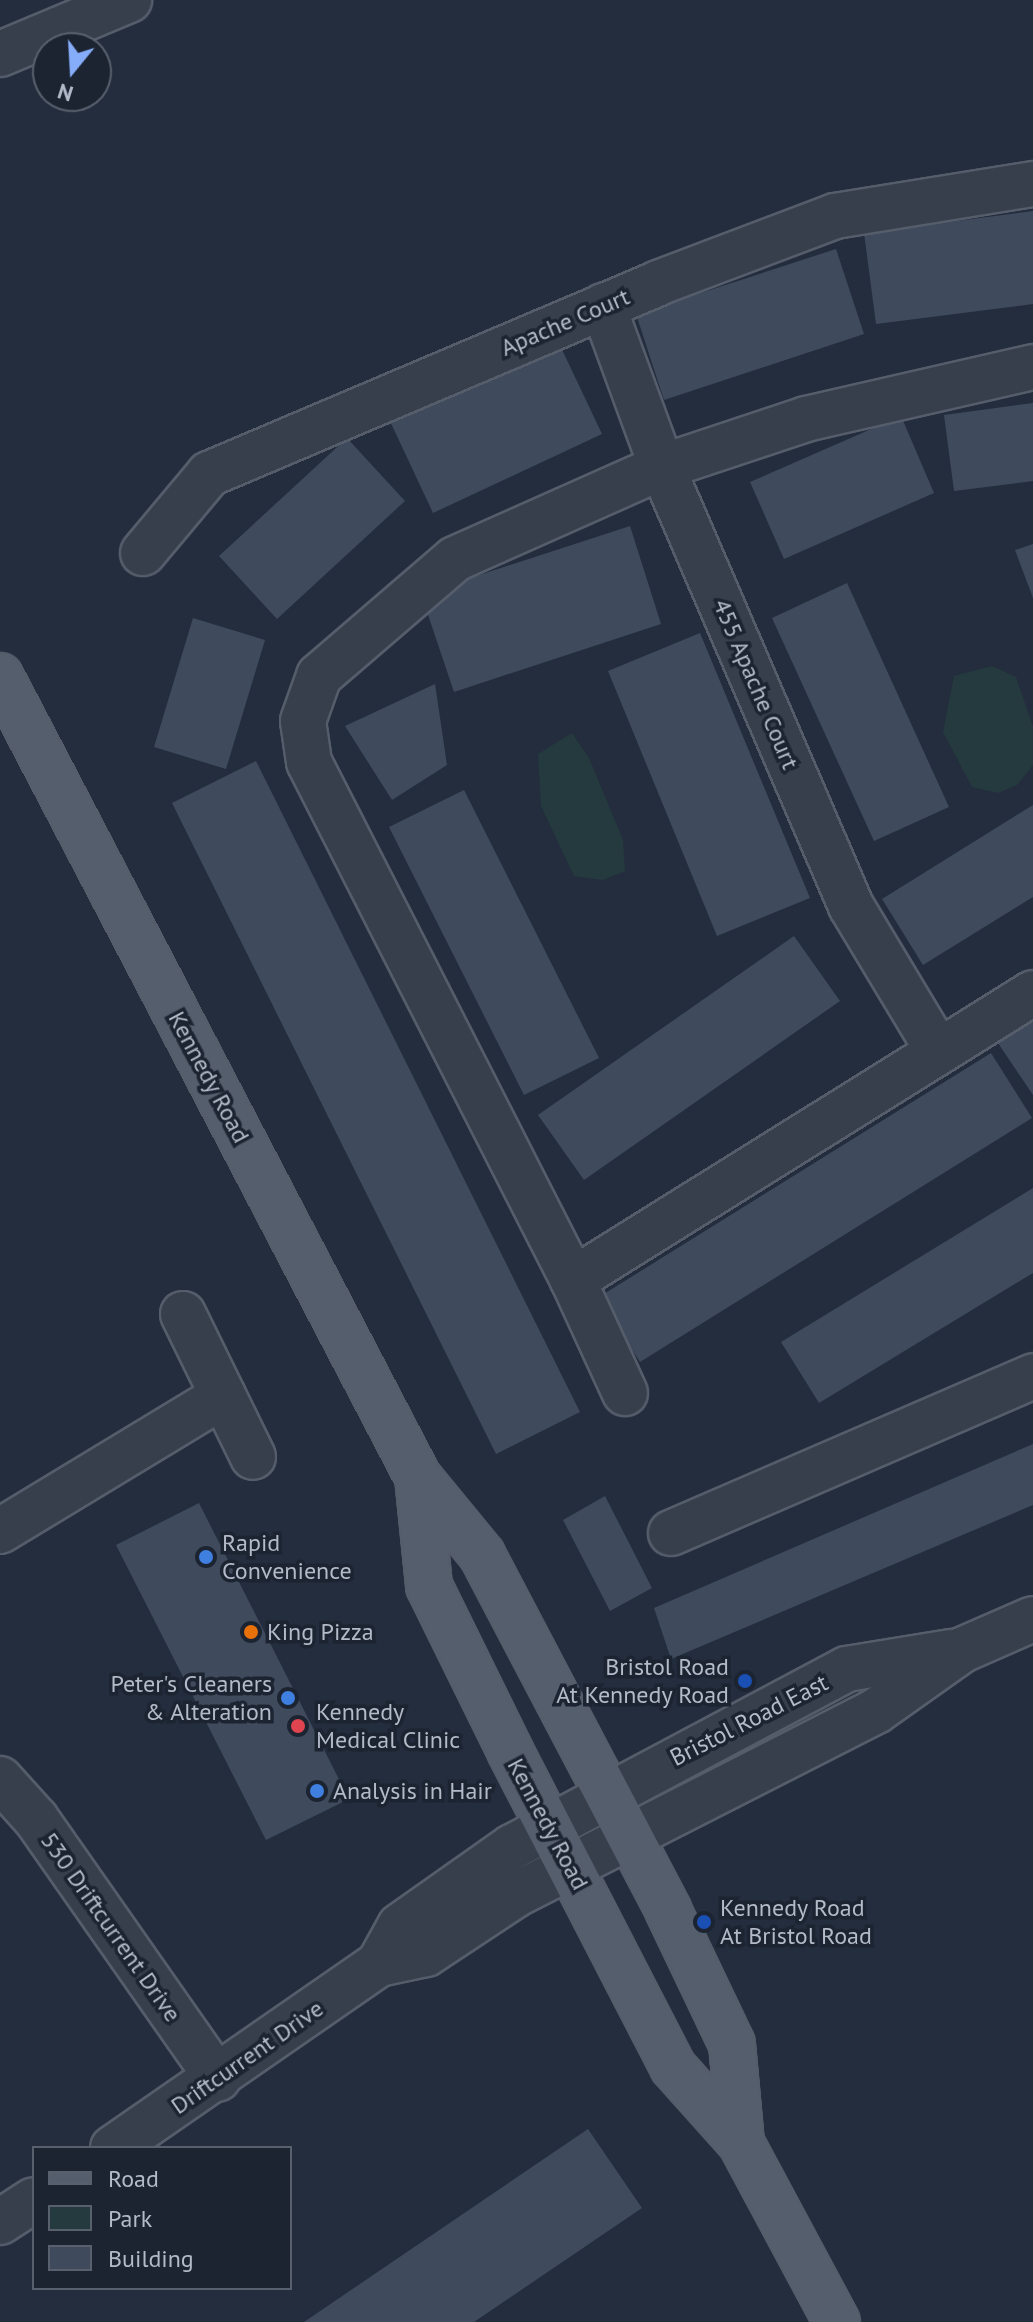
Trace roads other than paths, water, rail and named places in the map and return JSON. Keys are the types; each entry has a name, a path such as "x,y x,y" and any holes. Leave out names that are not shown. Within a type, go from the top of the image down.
{"main road":[{"name":"Kennedy Road","path":"0,676 418,1477 482,1555 629,1838 732,2044 741,2143"},
{"name":"Kennedy Road","path":"418,1477 429,1586 673,2067 741,2143 837,2322"}],"street":[{"path":"0,54 129,0"},
{"name":"Apache Court","path":"143,553 209,474 603,306 803,225 909,200 1033,184"},
{"name":"455 Apache Court","path":"603,306 662,467 851,906 937,1049"},
{"path":"625,1393 573,1280 309,762 303,721 319,676 455,559 662,467 806,419 1033,367"},
{"path":"573,1280 937,1049 1033,993"},
{"path":"183,1314 253,1457"},
{"path":"671,1533 1033,1376"},
{"path":"0,1531 223,1396"},
{"name":"Bristol Road East","path":"571,1868 876,1711 962,1650 1033,1619"},
{"name":"Bristol Road East","path":"549,1826 847,1669 962,1650"},
{"name":"530 Driftcurrent Drive","path":"0,1779 36,1819 218,2079"},
{"name":"Driftcurrent Drive","path":"379,1964 400,1926 490,1858 549,1826"},
{"name":"Driftcurrent Drive","path":"116,2146 218,2079 379,1964 426,1954 515,1895 571,1868"},
{"path":"0,2222 32,2201"}],"place":[{"name":"Rapid Convenience","path":"206,1557"},
{"name":"King Pizza","path":"251,1632"},
{"name":"Bristol Road At Kennedy Road","path":"745,1681"},
{"name":"Peter's Cleaners & Alteration","path":"288,1698"},
{"name":"Kennedy Medical Clinic","path":"298,1726"},
{"name":"Analysis in Hair","path":"317,1791"},
{"name":"Kennedy Road At Bristol Road","path":"704,1922"}]}
